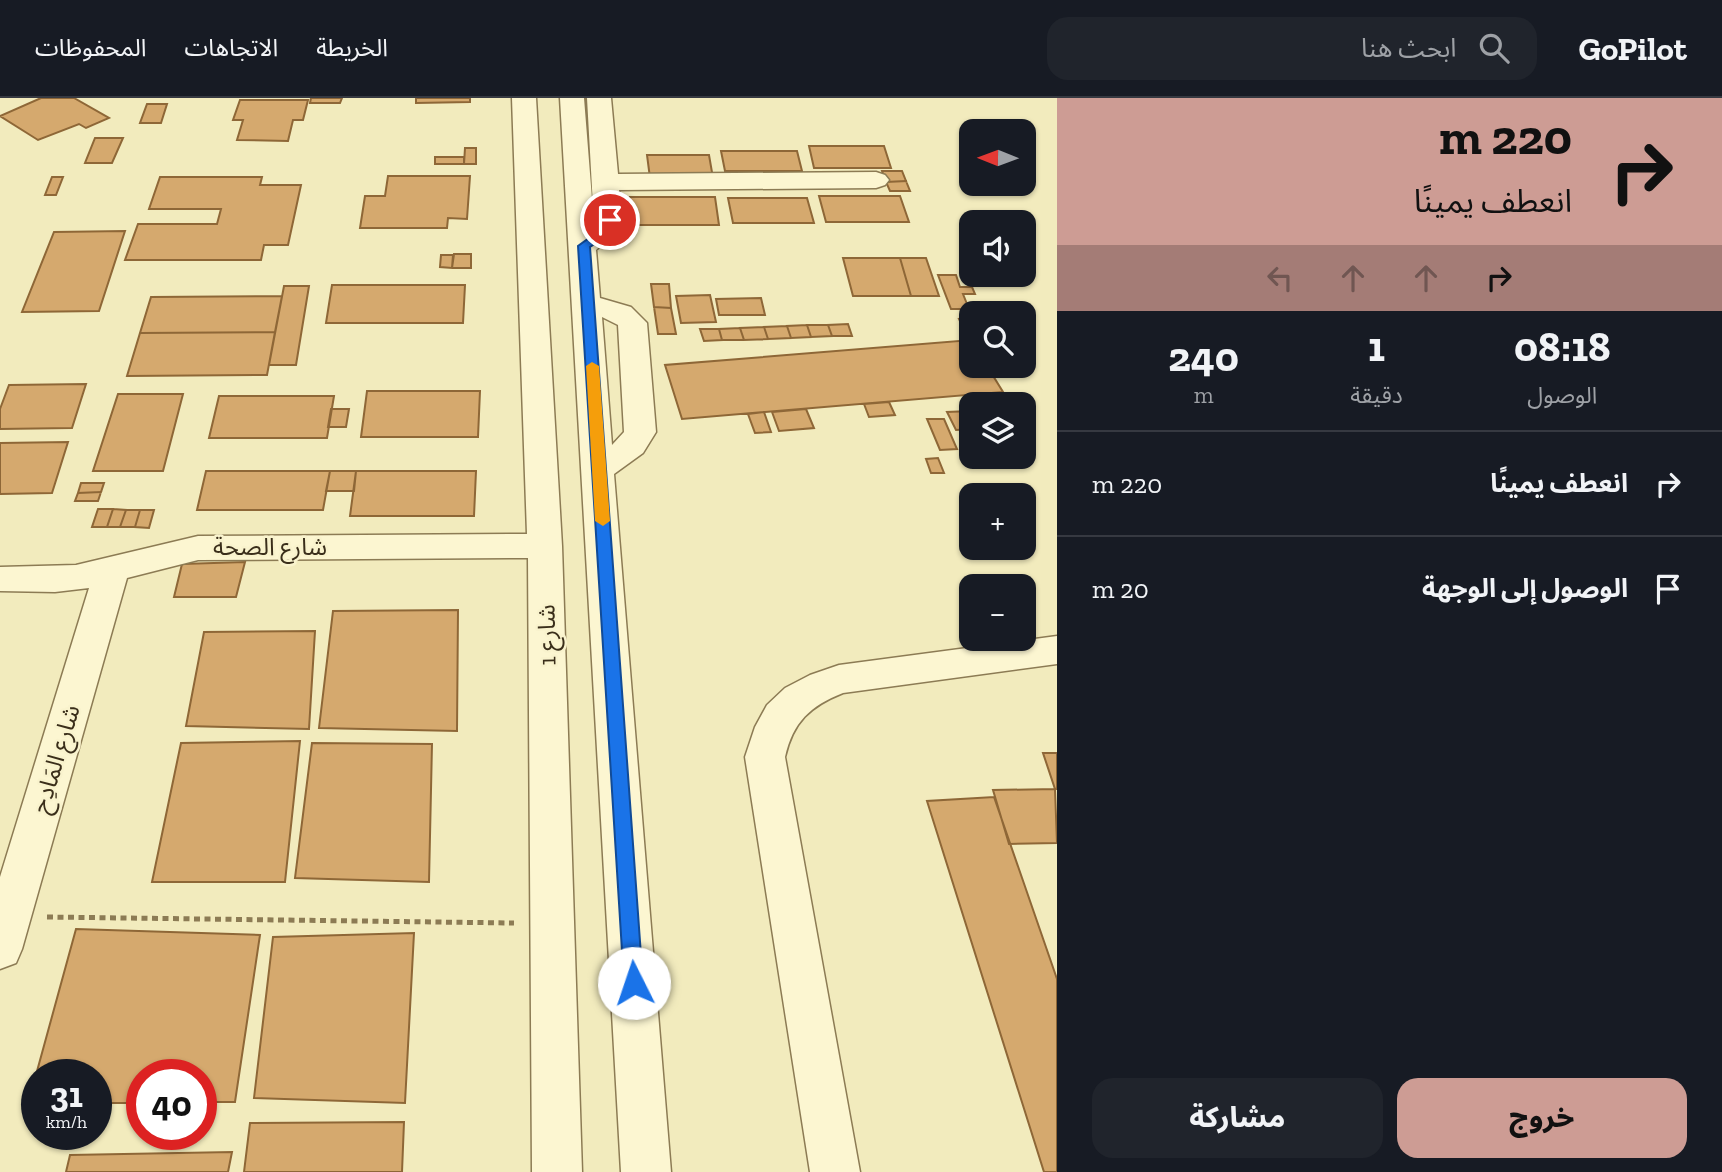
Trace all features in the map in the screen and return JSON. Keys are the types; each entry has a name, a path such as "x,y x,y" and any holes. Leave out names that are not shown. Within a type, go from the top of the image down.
{"street":[{"name":"شارع 1","path":"524,98 545,546 557,1172"},
{"path":"572,98 646,1172"},
{"path":"584,246 609,226 599,98"},
{"path":"607,182 876,180"},
{"name":"شارع الصحة","path":"0,579 60,580 112,569 149,557 198,548 545,546"},
{"name":"شارع المَادِح","path":"4,933 112,569"},
{"path":"835,1172 765,757 771,730 786,707 810,689 839,678 1057,650"}],"path":[{"path":"4,933 553,923"}],"building":[{"path":"41,98 74,98 109,118 86,128 79,124 38,140 0,116"},
{"path":"311,98 342,98 340,103 310,103"},
{"path":"416,98 470,98 470,102 416,103"},
{"path":"240,100 308,100 303,120 293,120 288,141 237,140 243,120 233,120"},
{"path":"147,104 167,104 161,123 140,123"},
{"path":"95,138 123,138 112,163 85,163"},
{"path":"809,146 884,146 891,168 814,168"},
{"path":"465,148 476,148 476,164 464,164"},
{"path":"721,151 797,151 802,171 725,171"},
{"path":"647,155 709,155 713,178 650,178"},
{"path":"435,157 464,157 464,164 435,164"},
{"path":"882,171 902,171 906,181 886,182"},
{"path":"388,176 470,176 467,219 448,218 447,228 360,228 365,196 385,196"},
{"path":"52,177 63,177 56,195 45,195"},
{"path":"160,177 262,177 260,185 301,185 288,245 264,245 261,260 125,260 138,224 217,224 221,209 149,209"},
{"path":"906,181 910,191 890,191 886,182"},
{"path":"819,196 900,196 909,222 826,222"},
{"path":"630,197 715,197 719,225 633,225"},
{"path":"728,198 807,198 814,223 733,223"},
{"path":"125,231 99,311 22,312 54,232"},
{"path":"454,254 471,254 471,268 452,268"},
{"path":"441,255 453,255 452,268 440,267"},
{"path":"843,258 900,258 911,296 853,296"},
{"path":"900,258 926,258 939,296 911,296"},
{"path":"938,275 956,275 959,287 972,287 975,294 963,294 966,301 959,301 959,309 951,309"},
{"path":"651,284 669,284 671,308 654,307"},
{"path":"332,285 465,285 463,323 326,323"},
{"path":"284,286 309,286 296,365 269,365"},
{"path":"710,295 716,322 681,323 676,296"},
{"path":"282,296 275,332 140,333 151,297"},
{"path":"761,298 765,315 719,315 716,299"},
{"path":"654,307 671,308 676,334 658,334"},
{"path":"848,324 852,336 832,336 828,325"},
{"path":"807,325 828,325 832,336 811,337"},
{"path":"807,325 811,337 791,338 787,326"},
{"path":"787,326 791,338 768,339 764,327"},
{"path":"764,327 768,339 744,340 740,328"},
{"path":"740,328 744,340 722,340 719,329"},
{"path":"700,329 719,329 722,340 704,341"},
{"path":"275,332 267,375 127,376 140,333"},
{"path":"959,341 959,378 994,378 1003,392 959,392 959,396 682,419 665,365"},
{"path":"86,384 72,428 0,429 0,409 9,385"},
{"path":"367,391 480,391 478,437 361,437"},
{"path":"118,394 183,394 163,471 93,471"},
{"path":"219,396 334,396 327,438 209,438"},
{"path":"889,402 895,415 869,417 864,404"},
{"path":"331,409 349,409 346,427 328,427"},
{"path":"806,409 814,428 779,431 772,412"},
{"path":"764,412 771,432 755,433 748,414"},
{"path":"947,412 959,412 959,430 956,430"},
{"path":"927,419 944,419 957,449 940,450"},
{"path":"68,442 52,493 0,494 0,443"},
{"path":"938,458 944,473 931,473 926,459"},
{"path":"206,471 330,471 323,510 197,510"},
{"path":"330,471 356,471 354,491 326,491"},
{"path":"356,471 476,471 474,516 350,516"},
{"path":"81,483 104,483 101,492 78,493"},
{"path":"101,492 98,501 75,501 78,493"},
{"path":"98,509 113,509 107,527 92,527"},
{"path":"113,509 126,510 120,527 107,527"},
{"path":"126,510 140,510 135,527 120,527"},
{"path":"140,510 154,510 149,528 135,527"},
{"path":"245,562 236,597 174,597 182,564"},
{"path":"458,610 457,731 319,728 333,611"},
{"path":"315,631 309,729 186,726 204,632"},
{"path":"300,741 285,882 152,882 181,743"},
{"path":"312,743 432,744 429,882 295,878"},
{"path":"1043,753 1057,753 1057,789 1055,789"},
{"path":"1055,789 1057,843 1009,844 993,790"},
{"path":"994,797 1057,979 1057,1172 1044,1172 927,801"},
{"path":"76,929 260,935 235,1102 217,1102 217,1059 126,1059 126,1103 112,1103 112,1059 40,1059"},
{"path":"414,933 405,1103 254,1098 273,937"},
{"path":"404,1122 402,1172 244,1172 250,1123"},
{"path":"232,1152 228,1172 66,1172 70,1155"}],"slow traffic":[{"path":"592,366 603,521"}],"route":[{"path":"610,220 606,232 584,246 634,983"}]}
